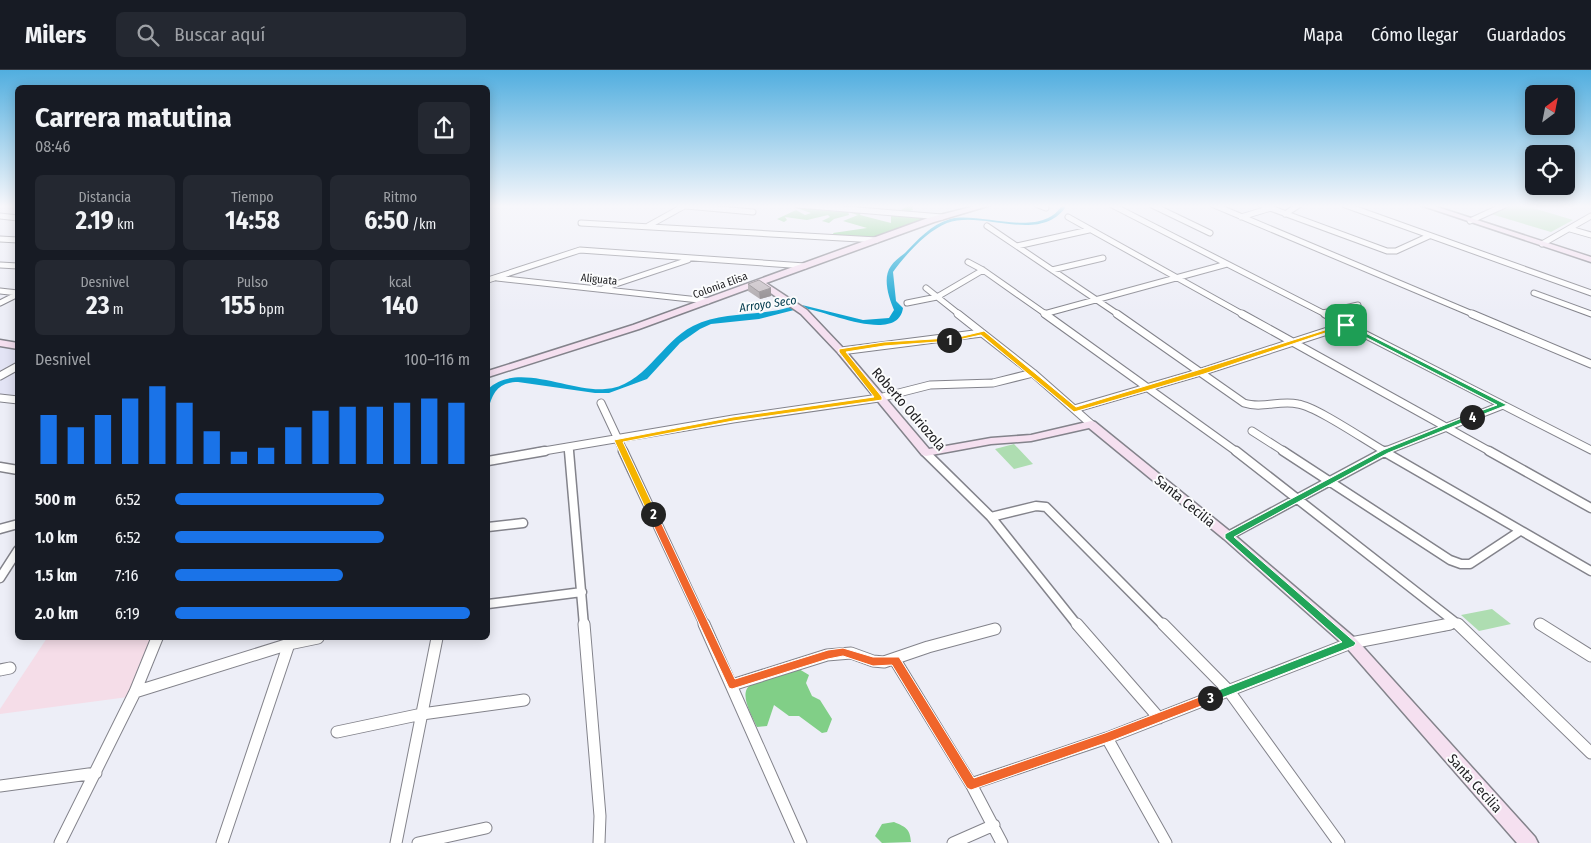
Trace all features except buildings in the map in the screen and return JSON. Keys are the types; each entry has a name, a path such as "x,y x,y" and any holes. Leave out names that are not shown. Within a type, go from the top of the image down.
{"street":[{"name":"Colonia Elisa","path":"490,373 636,327 874,241"},
{"path":"1010,241 1250,406 1262,408 1295,402 1386,452 1591,571"},
{"path":"1017,246 1039,241"},
{"path":"1109,241 1591,508"},
{"path":"1183,241 1591,450"},
{"path":"1297,241 1591,364"},
{"path":"1358,241 1387,252 1396,251 1417,241"},
{"path":"1443,241 1591,293"},
{"path":"1533,241 1591,260"},
{"path":"1542,244 1547,241"},
{"path":"490,278 580,250 805,266"},
{"path":"600,290 692,258"},
{"path":"1052,270 1103,258"},
{"path":"968,262 983,270 1202,425 1457,623 1591,753"},
{"path":"1044,314 1228,264"},
{"path":"0,265 15,266"},
{"path":"907,303 937,297 983,270"},
{"name":"Aliguata","path":"490,278 708,301"},
{"name":"Roberto Odriozola","path":"760,282 804,312 841,351 926,453 991,517 1088,638 1159,718"},
{"name":"Santa Cecilia","path":"926,288 1033,373 1091,424 1228,536 1351,643 1529,843"},
{"path":"0,292 15,294"},
{"path":"1534,293 1591,314"},
{"path":"0,303 15,296"},
{"path":"1323,313 1358,305"},
{"path":"1074,409 1201,372 1346,325"},
{"path":"841,351 884,344 942,341 982,333"},
{"path":"0,343 15,346"},
{"path":"0,376 15,368"},
{"path":"490,461 733,419 880,398 930,385 993,383 1033,373"},
{"path":"0,398 15,400"},
{"path":"601,403 732,684 801,843"},
{"path":"1228,536 1386,452 1445,426 1503,405"},
{"path":"926,453 998,440 1031,438 1091,424"},
{"path":"1252,431 1450,560 1461,564 1470,564 1520,531"},
{"path":"569,447 600,816 599,843"},
{"path":"0,467 15,470"},
{"path":"991,517 1036,506 1046,507 1228,691 1339,843"},
{"path":"490,527 523,523"},
{"path":"0,529 15,525"},
{"path":"0,578 15,555"},
{"path":"490,604 582,592"},
{"path":"971,784 1107,738 1351,643 1457,623"},
{"path":"1540,624 1591,656"},
{"path":"732,684 828,654 843,652 873,661 895,660 928,647 995,629"},
{"path":"60,843 135,692 156,640"},
{"path":"396,843 437,640"},
{"path":"135,692 290,641"},
{"path":"222,843 290,641"},
{"path":"895,660 971,784 1002,843"},
{"path":"337,732 422,714 524,700"},
{"path":"1107,738 1166,843"},
{"path":"0,786 96,773"},
{"path":"953,843 994,825"},
{"path":"418,843 486,828"}],"shaded area":[{"path":"0,346 15,348 15,400 0,398"},
{"path":"46,640 152,640 128,697 0,714 0,709"}],"green space":[{"path":"1014,444 1033,464 1014,469 995,449"},
{"path":"1492,609 1511,624 1479,631 1461,615"},
{"path":"799,669 809,675 806,683 812,696 820,700 832,719 827,732 822,733 799,716 789,716 774,705 767,726 757,727 745,695 749,686 769,676"},
{"path":"894,822 907,829 911,842 882,843 875,836 882,824"}],"water":[{"path":"917,241 921,241 893,272 896,301 903,308 898,319 889,324 861,323 808,309 802,305 863,320 889,318 894,310 887,288 888,271 892,264"},
{"path":"790,307 794,310 759,319 711,324 700,329 680,343 647,379 609,393 595,393 511,382 497,389 490,404 490,388 500,381 514,378 529,377 591,389 619,386 631,381 652,363 671,342 693,326 716,318"}],"route":[{"path":"1346,325 1503,405 1445,426 1386,452 1228,536 1351,643 1107,738 971,784 895,660 873,661 843,652 828,654 732,684 618,440 733,419 880,398 841,351 882,344 942,341 982,333 1033,373 1074,409 1201,372 1346,325"}],"water label":[{"name":"Arroyo Seco","path":"768,304"}]}
